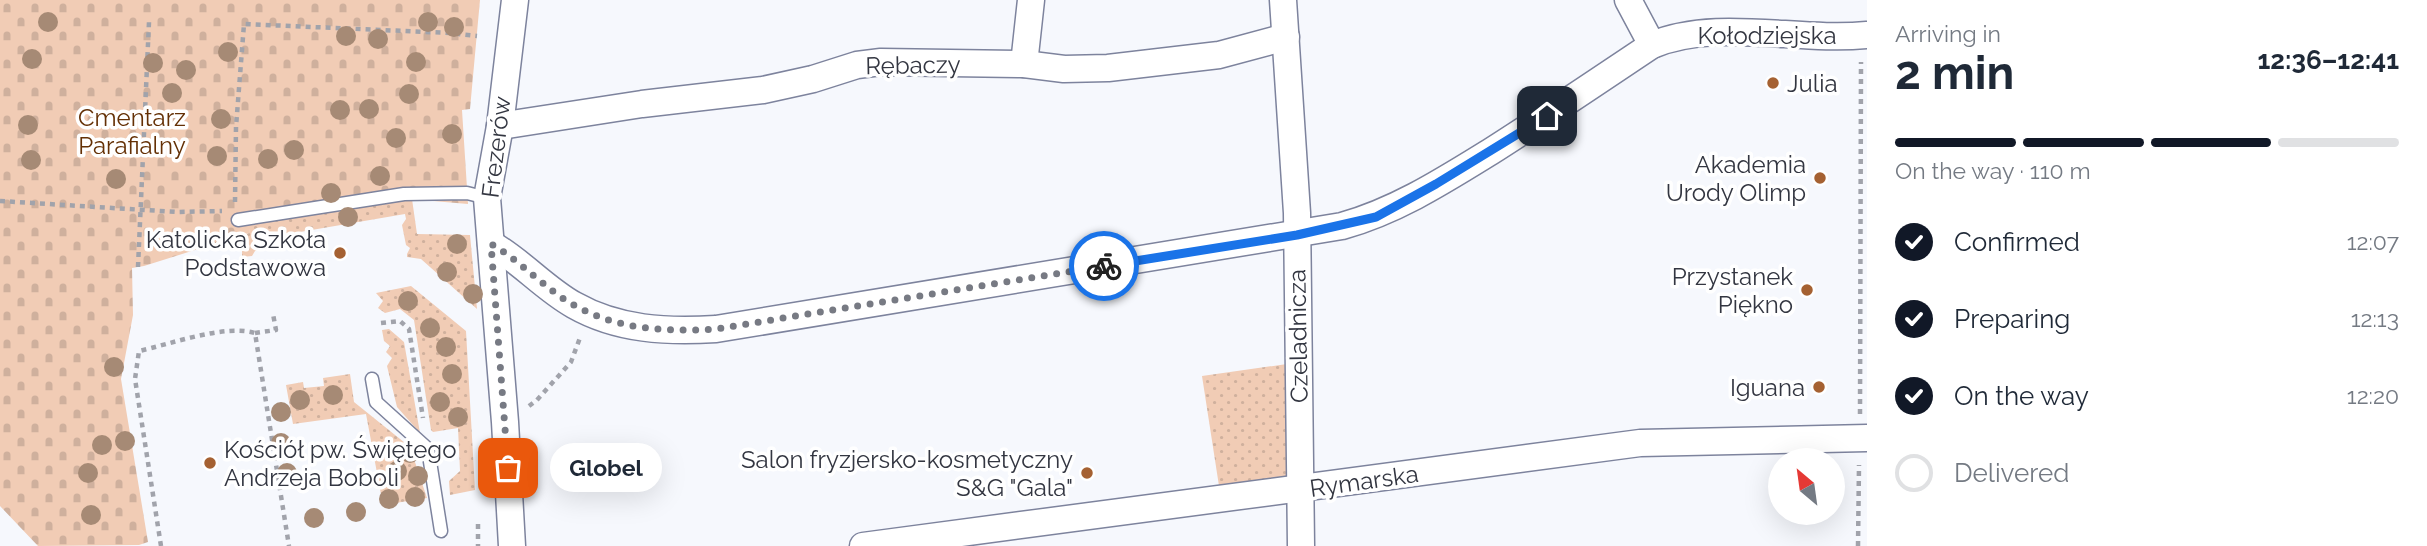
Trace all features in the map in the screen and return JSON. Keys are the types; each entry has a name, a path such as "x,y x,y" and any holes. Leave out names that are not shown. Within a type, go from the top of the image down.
{"street":[{"name":"Frezerów","path":"512,546 488,198 500,126 514,0"},
{"path":"1024,64 1031,0"},
{"name":"Czeladnicza","path":"1283,0 1297,235 1301,546"},
{"path":"1628,0 1651,45"},
{"name":"Kołodziejska","path":"491,244 509,254 573,305 598,315 635,328 676,331 716,329 1297,235 1376,217 1416,196 1547,116 1651,45 1667,39 1699,33 1864,35"},
{"name":"Rębaczy","path":"500,126 642,104 763,90 813,79 857,65 881,62 1024,64 1064,69 1108,68 1219,55 1286,37"},
{"name":"Rymarska","path":"863,546 951,540 1640,443 1863,438"}],"lane":[{"path":"238,215 404,194 467,194 488,198"},
{"path":"372,379 376,402 428,449 441,531"}],"path":[{"path":"138,267 149,22"},
{"path":"0,201 238,215 236,127 244,24 477,36"},
{"path":"1858,546 1863,438 1864,35"},
{"path":"161,546 135,379 139,351 212,334 276,330 273,314"},
{"path":"505,422 537,400 571,362 582,333 598,315"},
{"path":"381,323 400,321 409,329 428,449"},
{"path":"255,333 289,546"},
{"path":"478,524 478,546"}],"green space":[{"name":"Cmentarz Parafialny","path":"0,0 480,0 470,109 462,110 468,204 409,199 251,225 249,233 132,268 133,315 121,379 148,542 139,545 38,546 0,506"},
{"path":"412,199 417,234 470,235 477,309 421,259 407,257 410,248 406,245 402,225 406,219 405,214 259,239 264,239 265,243 261,248 265,251 255,251 252,256 242,257 242,235 249,233 250,225"},
{"path":"411,286 466,331 475,490 450,495 449,481 460,471 458,428 433,432 431,430 414,320 400,309 385,313 378,308 383,301 376,293"},
{"path":"389,329 404,342 420,433 397,407 387,366 392,358 386,352 390,346 384,341 382,330"},
{"path":"1287,364 1288,477 1219,486 1202,376"},
{"path":"350,374 354,402 410,447 427,498 383,505 366,414 293,424 286,385 303,382 304,388 324,386 323,378"}],"way so far":[{"path":"508,468 491,244 509,254 573,305 635,328 676,331 716,329 1104,266"}],"place":[{"name":"Julia","path":"1773,83"},
{"name":"Akademia Urody Olimp","path":"1820,178"},
{"name":"Katolicka Szkoła Podstawowa","path":"340,253"},
{"name":"Przystanek Piękno","path":"1807,290"},
{"name":"Iguana","path":"1819,387"},
{"name":"Kościół pw. Świętego Andrzeja Boboli","path":"210,463"},
{"name":"Globel","path":"508,468"},
{"name":"Salon fryzjersko-kosmetyczny S&G \"Gala\"","path":"1087,473"}],"route":[{"path":"1104,266 1297,235 1376,217 1416,196 1547,116"}]}
